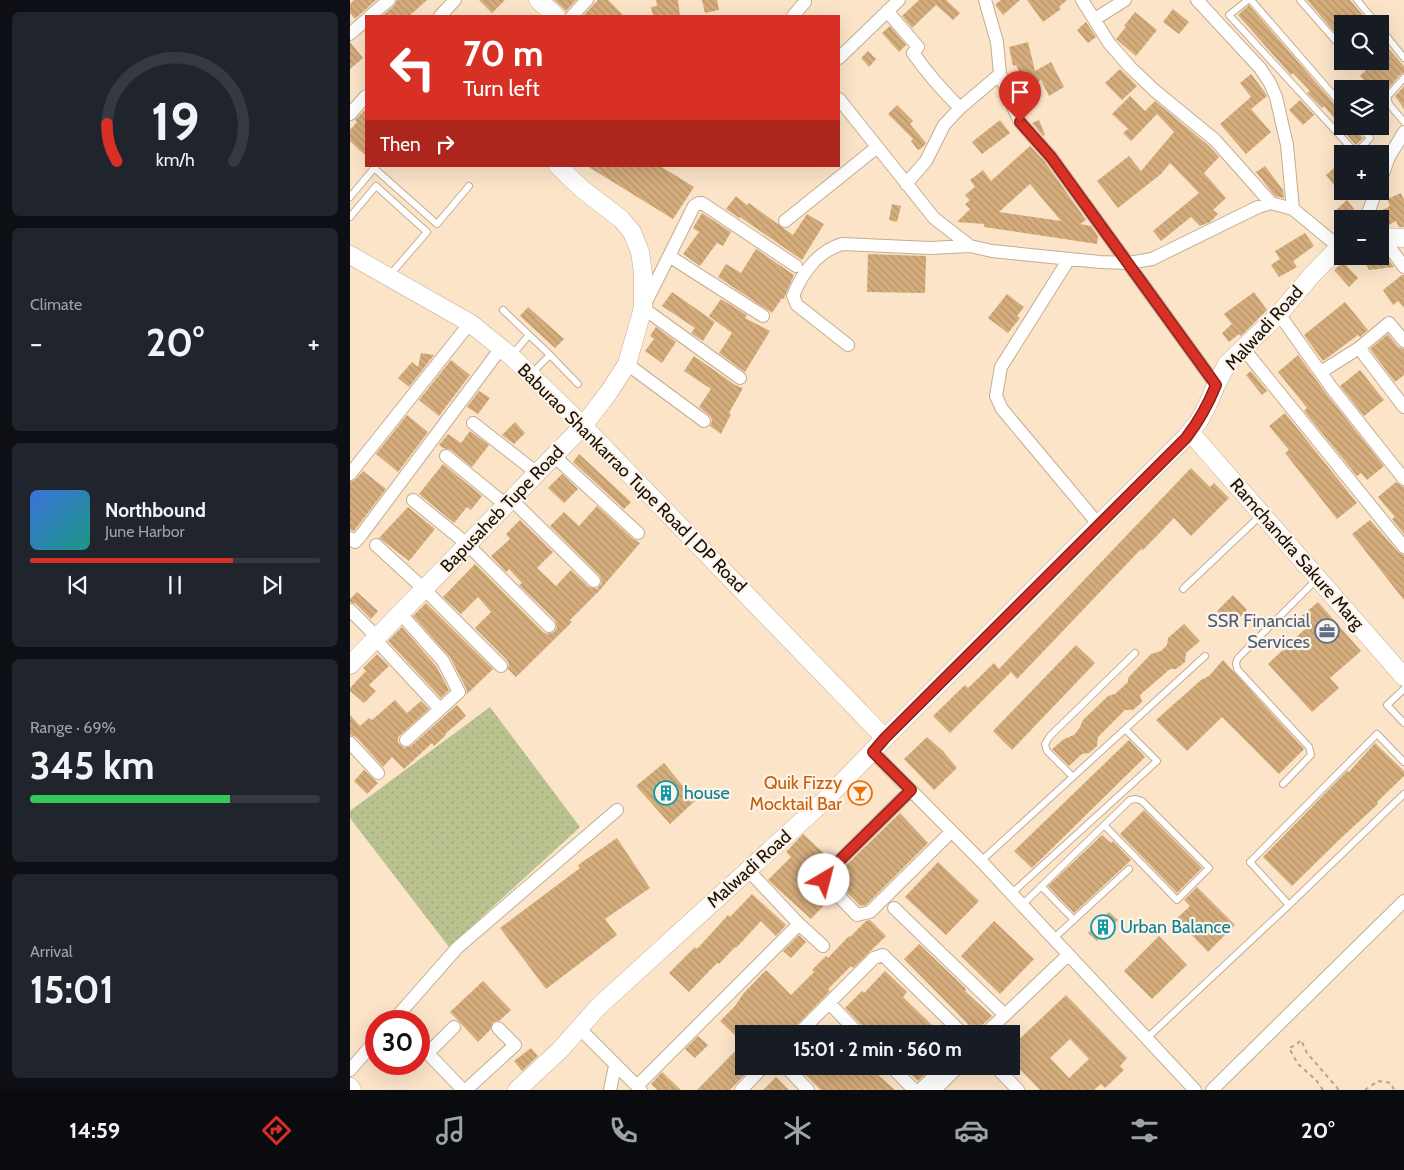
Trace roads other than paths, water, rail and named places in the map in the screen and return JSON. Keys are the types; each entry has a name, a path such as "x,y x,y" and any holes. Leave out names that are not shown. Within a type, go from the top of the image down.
{"street":[{"path":"371,15 388,0"},
{"path":"441,15 455,0"},
{"path":"538,0 555,15"},
{"path":"573,15 587,0"},
{"path":"840,57 899,0"},
{"path":"985,0 997,42 1000,74 1020,122 1051,157 1216,385"},
{"path":"1082,0 1109,42 1130,67 1154,90 1215,140 1271,203"},
{"path":"1095,19 1125,0"},
{"path":"1197,0 1260,68 1270,83 1276,97 1287,145 1293,209"},
{"path":"794,15 806,2"},
{"path":"888,11 918,47 913,53 925,70 945,94 960,108"},
{"path":"350,34 365,21"},
{"path":"906,184 926,161 944,125 960,108 1000,74"},
{"path":"350,114 365,97"},
{"path":"840,100 876,148 934,218 970,246"},
{"path":"1389,156 1404,132"},
{"path":"785,221 876,148"},
{"name":"Bapusaheb Tupe Road","path":"350,665 583,426 609,392 627,364 644,308 640,252 632,232 621,219 582,189 559,167"},
{"path":"740,378 644,308 694,206 699,203 796,266"},
{"path":"848,345 797,305 793,296 808,269 822,254 842,244 930,248 970,246 992,251 1128,263 1152,260 1258,207 1271,203 1293,209 1334,241"},
{"path":"1389,237 1404,238"},
{"path":"1389,246 1404,267"},
{"name":"Malwadi Road","path":"517,1090 580,1029 598,1007 824,801 1190,432 1199,421 1227,364 1279,314 1311,276 1334,254"},
{"name":"Baburao Shankarrao Tupe Road | DP Road","path":"350,255 470,323 506,352 583,426 885,738"},
{"path":"669,256 763,316"},
{"path":"1069,259 1001,367 996,396 1002,409 1099,525"},
{"path":"1279,314 1321,372 1404,479"},
{"path":"350,474 470,323"},
{"path":"1321,372 1359,348 1389,323 1404,341"},
{"path":"1243,348 1404,547"},
{"path":"1359,348 1404,406"},
{"path":"350,538 355,542 362,534 506,352"},
{"path":"627,364 704,421"},
{"path":"473,423 537,473"},
{"name":"Ramchandra Sakure Marg","path":"1190,432 1404,677"},
{"path":"446,456 508,502 594,581"},
{"path":"554,456 638,533"},
{"path":"413,500 467,544 550,626"},
{"path":"376,545 424,589 501,666"},
{"path":"350,610 440,709"},
{"path":"400,613 443,661 459,692 406,740"},
{"path":"350,743 378,773"},
{"path":"873,752 981,861 1195,1090"},
{"path":"911,790 826,874 824,880 857,914 870,912 951,832"},
{"path":"404,1010 457,948 617,810"},
{"path":"748,870 799,924 823,946"},
{"path":"1212,1090 1404,901"},
{"path":"894,908 1005,1015"},
{"path":"580,1029 639,1088 799,924"},
{"path":"807,1025 874,958 883,955 954,1025"},
{"path":"994,1025 1068,955"},
{"path":"830,1003 851,1025"},
{"path":"430,1051 454,1027"},
{"path":"430,1055 465,1090 514,1045 498,1028"},
{"path":"350,1070 365,1053"},
{"path":"610,1090 615,1066"},
{"path":"741,1090 755,1075"},
{"path":"794,1075 808,1090"},
{"path":"900,1075 914,1090"},
{"path":"920,1090 935,1075"},
{"path":"935,1090 951,1075"},
{"path":"1004,1075 1018,1090"}],"lane":[{"path":"1334,96 1249,0 1229,15 1349,145"},
{"path":"1300,0 1334,39"},
{"path":"1358,0 1370,15"},
{"path":"1389,39 1404,58"},
{"path":"1404,78 1387,97 1389,104 1404,122"},
{"path":"1364,145 1370,138 1368,135"},
{"path":"350,196 375,167 437,224 469,186"},
{"path":"350,217 376,186 427,232 389,276"},
{"path":"503,310 578,384"},
{"path":"506,352 529,335"},
{"path":"530,375 550,355"},
{"path":"1183,589 1261,515"},
{"path":"1283,784 1311,755 1311,751 1237,669 1236,663 1238,658 1318,578"},
{"path":"1072,776 1047,751 1045,744 1050,736 1135,653"},
{"path":"981,861 1205,656"},
{"path":"1404,689 1387,705 1404,722"},
{"path":"1011,894 1157,761 1125,729"},
{"path":"1289,905 1250,862 1377,734 1404,762"},
{"path":"1147,1038 1404,794"},
{"path":"1022,905 1041,886 1104,825 1130,800 1142,801 1209,868 1177,900 1104,825"},
{"path":"1053,939 1129,869"},
{"path":"1041,886 1074,920"}],"place":[{"name":"SSR Financial Services","path":"1327,631"},
{"name":"house","path":"666,793"},
{"name":"Quik Fizzy Mocktail Bar","path":"860,793"},
{"name":"Urban Balance","path":"1103,927"}]}
